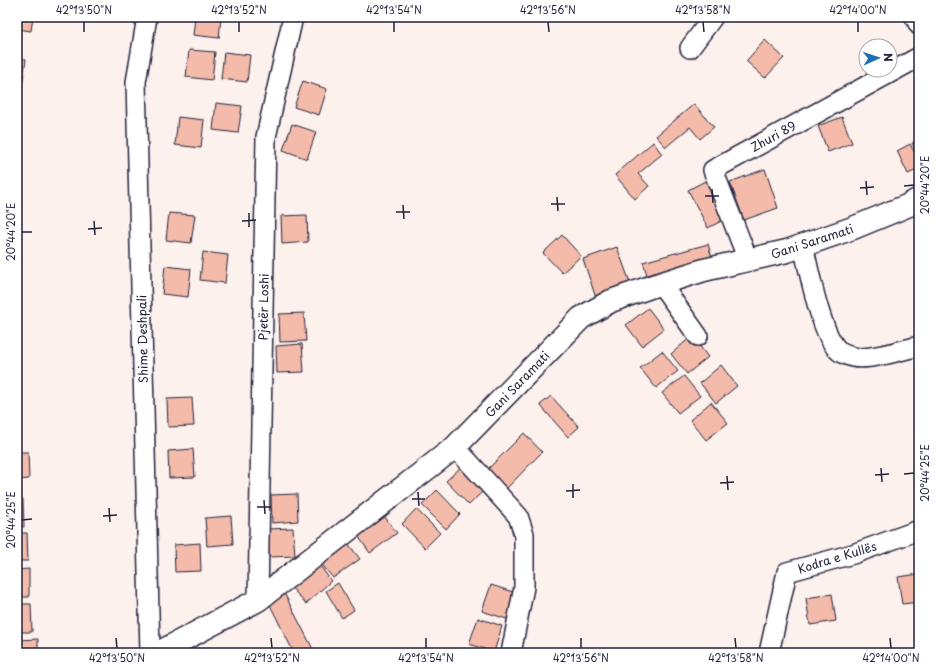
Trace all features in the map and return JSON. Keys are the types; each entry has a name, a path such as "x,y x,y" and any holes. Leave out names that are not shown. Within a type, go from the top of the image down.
{"street":[{"name":"Pjetër Loshi","path":"258,600 266,137 293,17"},
{"path":"690,48 713,17"},
{"path":"915,17 919,25"},
{"name":"Shime Deshpali","path":"146,21 136,82 150,653"},
{"name":"Zhuri 89","path":"748,260 713,170 919,57"},
{"name":"Gani Saramati","path":"158,653 258,600 455,447 581,318 611,301 704,270 786,251 853,228 909,205 919,199"},
{"path":"803,245 826,333 839,352 854,357 872,356 919,346"},
{"path":"661,284 698,336"},
{"path":"455,447 518,516 524,534 524,587 511,653"},
{"name":"Kodra e Kullës","path":"769,653 787,572 853,554 919,530"}],"building":[{"path":"17,17 33,17 31,31 17,29"},
{"path":"195,17 221,17 219,38 193,35"},
{"path":"765,40 784,58 765,78 746,61"},
{"path":"189,50 215,52 212,80 186,77"},
{"path":"224,52 250,55 247,82 221,79"},
{"path":"17,58 26,59 22,86 17,85"},
{"path":"303,81 327,89 319,115 294,107"},
{"path":"216,103 242,106 238,133 213,130"},
{"path":"694,104 714,127 700,139 690,127 666,147 656,136"},
{"path":"17,112 20,112 17,137"},
{"path":"178,117 204,120 201,148 175,145"},
{"path":"842,117 852,143 828,152 818,126"},
{"path":"292,124 316,132 307,159 283,150"},
{"path":"919,140 919,158 912,143"},
{"path":"653,142 662,154 638,174 649,186 635,199 615,175"},
{"path":"910,144 919,161 919,169 908,174 897,151"},
{"path":"765,169 778,208 744,220 730,182"},
{"path":"707,180 727,218 708,228 688,190"},
{"path":"169,213 195,215 191,243 166,240"},
{"path":"307,215 308,242 282,244 281,216"},
{"path":"562,235 581,256 562,273 543,253"},
{"path":"708,244 712,258 647,275 643,262"},
{"path":"617,247 631,285 596,298 583,259"},
{"path":"203,252 228,255 225,283 200,280"},
{"path":"165,266 191,269 188,297 162,294"},
{"path":"648,308 664,329 642,346 626,325"},
{"path":"304,313 306,341 280,342 279,314"},
{"path":"692,336 708,357 687,374 671,354"},
{"path":"302,344 304,372 277,373 276,346"},
{"path":"662,351 678,371 656,388 640,368"},
{"path":"721,365 737,386 716,403 700,383"},
{"path":"684,376 700,396 678,413 662,393"},
{"path":"551,396 579,427 568,437 540,405"},
{"path":"192,398 194,426 168,427 167,399"},
{"path":"711,402 728,423 706,440 690,420"},
{"path":"524,433 542,452 507,488 488,469"},
{"path":"193,449 195,477 169,478 168,451"},
{"path":"17,452 28,452 29,479 17,480"},
{"path":"461,467 484,490 469,505 446,481"},
{"path":"437,490 460,514 446,529 422,505"},
{"path":"297,494 298,521 272,523 271,495"},
{"path":"17,499 23,499 24,527 17,527"},
{"path":"416,509 440,533 425,548 402,524"},
{"path":"231,516 233,544 207,546 205,518"},
{"path":"384,516 397,533 370,553 358,536"},
{"path":"293,528 295,556 269,557 267,529"},
{"path":"17,533 27,533 28,561 17,561"},
{"path":"347,542 360,559 333,578 320,562"},
{"path":"200,543 201,571 175,572 174,545"},
{"path":"319,564 331,581 306,604 291,587"},
{"path":"29,569 29,597 17,597 17,570"},
{"path":"919,574 919,602 902,604 898,577"},
{"path":"338,583 354,610 342,618 326,591"},
{"path":"491,585 516,593 507,619 482,611"},
{"path":"284,593 315,653 294,653 268,601"},
{"path":"832,594 836,621 810,625 806,598"},
{"path":"17,604 31,604 32,632 17,632"},
{"path":"478,618 502,626 494,652 469,644"},
{"path":"38,639 38,653 17,653 17,640"}]}
